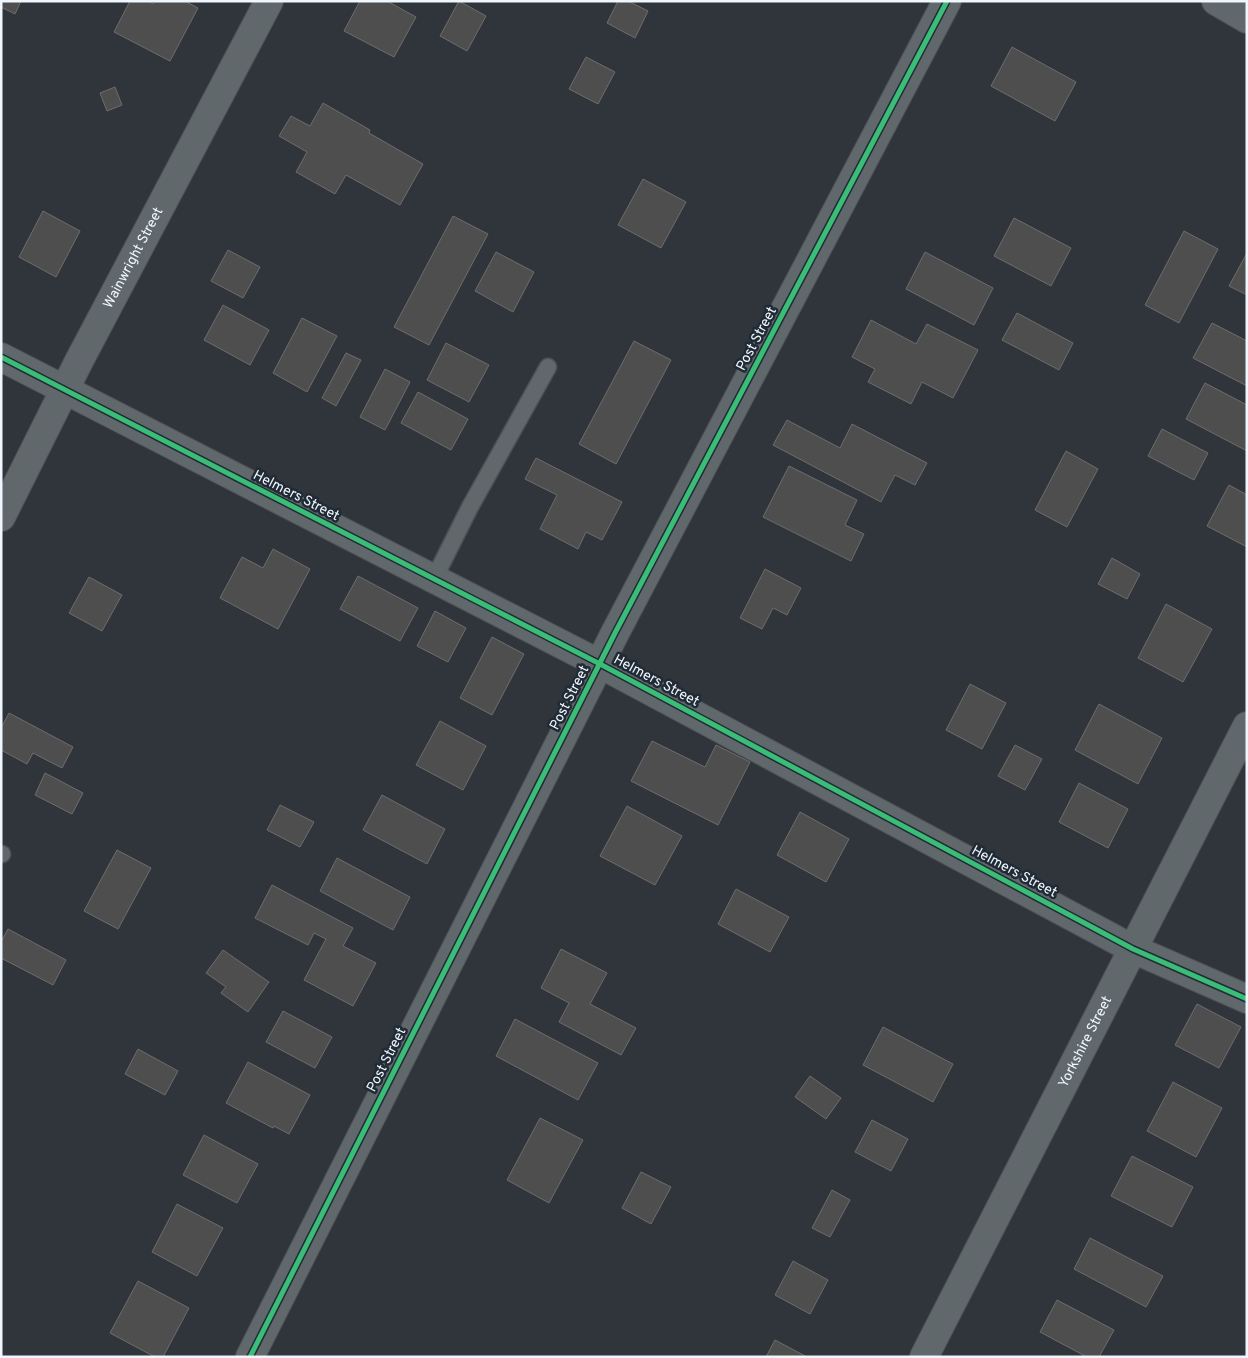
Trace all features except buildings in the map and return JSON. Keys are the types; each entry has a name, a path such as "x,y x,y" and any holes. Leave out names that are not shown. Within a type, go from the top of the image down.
{"street":[{"name":"Wainwright Street","path":"1,517 64,389 269,1"},
{"name":"Post Street","path":"250,1357 600,664 947,1"},
{"path":"1216,1 1247,18"},
{"name":"Helmers Street","path":"1,357 600,664 1133,948 1247,999"},
{"name":"Yorkshire Street","path":"924,1357 1247,726"}],"lane":[{"path":"434,579 470,507 548,367"}],"cycle path":[{"path":"250,1357 615,633 947,1"},
{"path":"1,357 600,664 1133,949 1247,999"}]}
